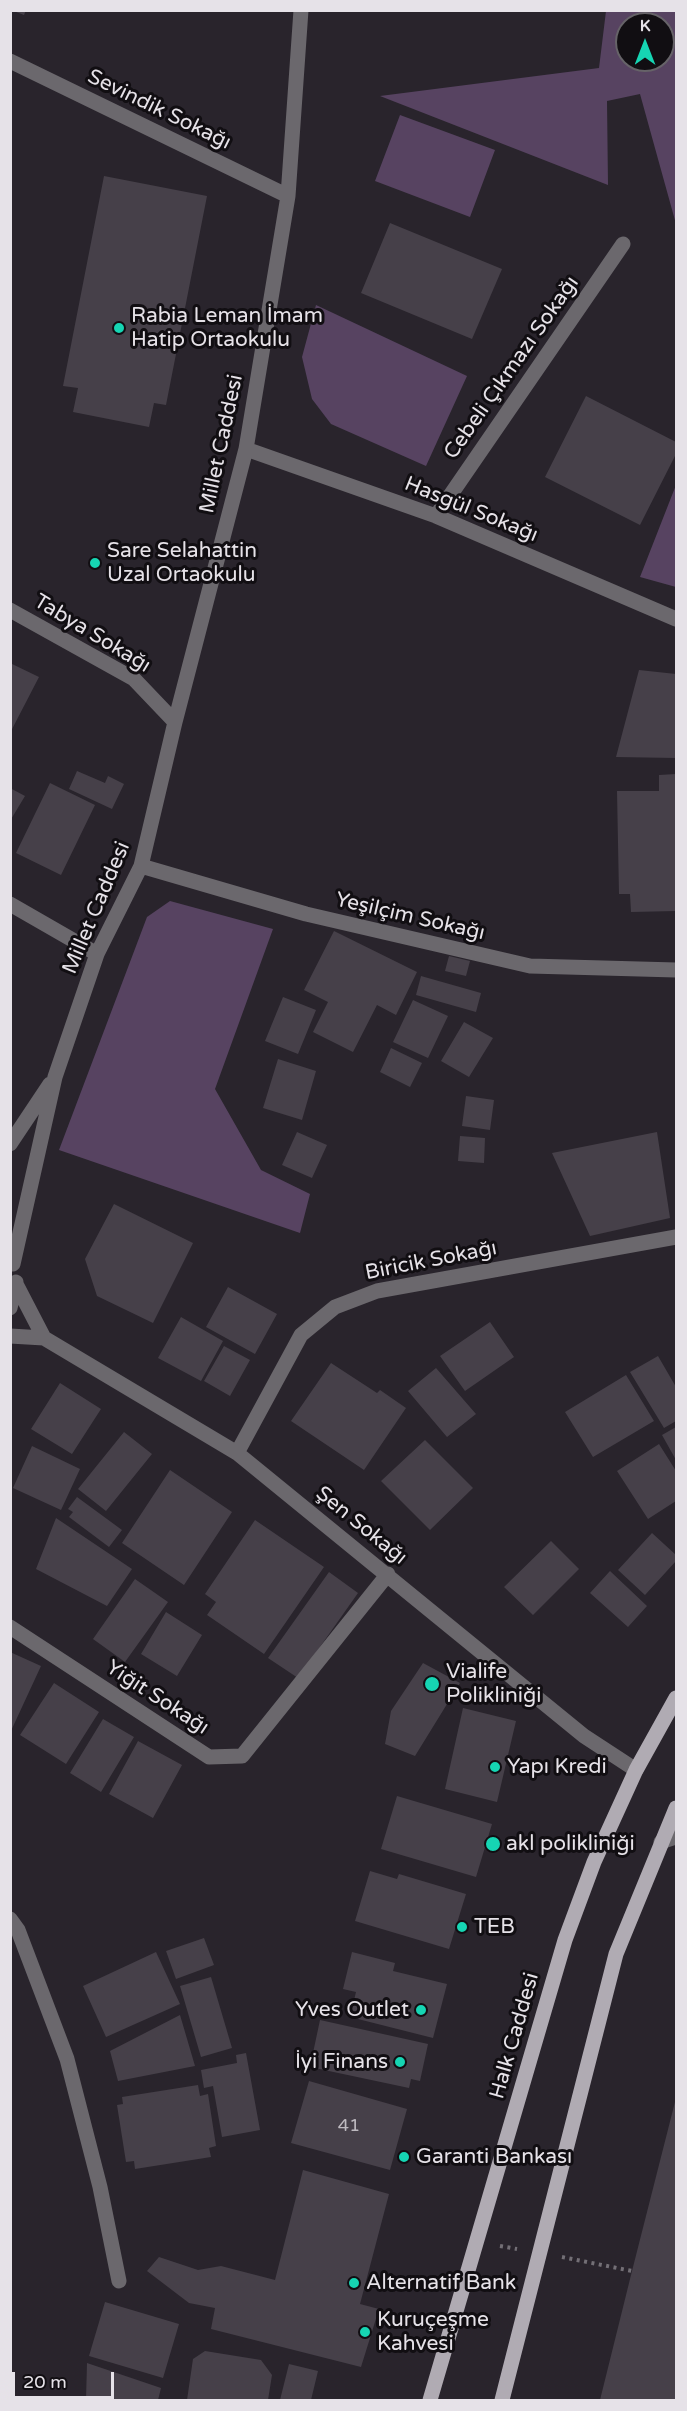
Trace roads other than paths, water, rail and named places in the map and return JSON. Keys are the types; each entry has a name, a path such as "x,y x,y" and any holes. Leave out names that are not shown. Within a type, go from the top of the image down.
{"main road":[{"name":"Halk Caddesi","path":"430,2400 565,1940 594,1862 636,1770 676,1698"},
{"path":"502,2400 616,1954 676,1808"}],"street":[{"name":"Millet Caddesi","path":"55,1077 97,954 141,866 175,722 246,449 288,196 301,10"},
{"name":"Sevindik Sokağı","path":"10,61 288,196"},
{"name":"Cebeli Çıkmazı Sokağı","path":"436,516 623,244"},
{"name":"Hasgül Sokağı","path":"246,449 436,516 676,619"},
{"name":"Tabya Sokağı","path":"10,610 135,679 175,722"},
{"name":"Yeşilçim Sokağı","path":"141,866 306,914 530,966 676,970"},
{"path":"10,904 97,954"},
{"path":"10,1144 55,1077"},
{"path":"44,1338 16,1284 12,1261 55,1077"},
{"name":"Biricik Sokağı","path":"237,1453 301,1335 335,1307 376,1291 676,1237"},
{"path":"10,1308 16,1284"},
{"name":"Şen Sokağı","path":"10,1336 44,1338 237,1453 584,1736 636,1770"},
{"name":"Yiğit Sokağı","path":"10,1627 209,1757 242,1756 388,1574"},
{"path":"661,1842 676,1837"},
{"path":"10,1920 18,1930 68,2059 100,2187 119,2281"}],"place":[{"name":"Rabia Leman İmam Hatip Ortaokulu","path":"119,328"},
{"name":"Sare Selahattin Uzal Ortaokulu","path":"95,563"},
{"name":"Vialife Polikliniği","path":"432,1684"},
{"name":"Yapı Kredi","path":"495,1767"},
{"name":"akl polikliniği","path":"493,1844"},
{"name":"TEB","path":"462,1927"},
{"name":"Yves Outlet","path":"421,2010"},
{"name":"İyi Finans","path":"400,2062"},
{"name":"Garanti Bankası","path":"404,2157"},
{"name":"Alternatif Bank","path":"354,2283"},
{"name":"Kuruçeşme Kahvesi","path":"365,2332"}]}
